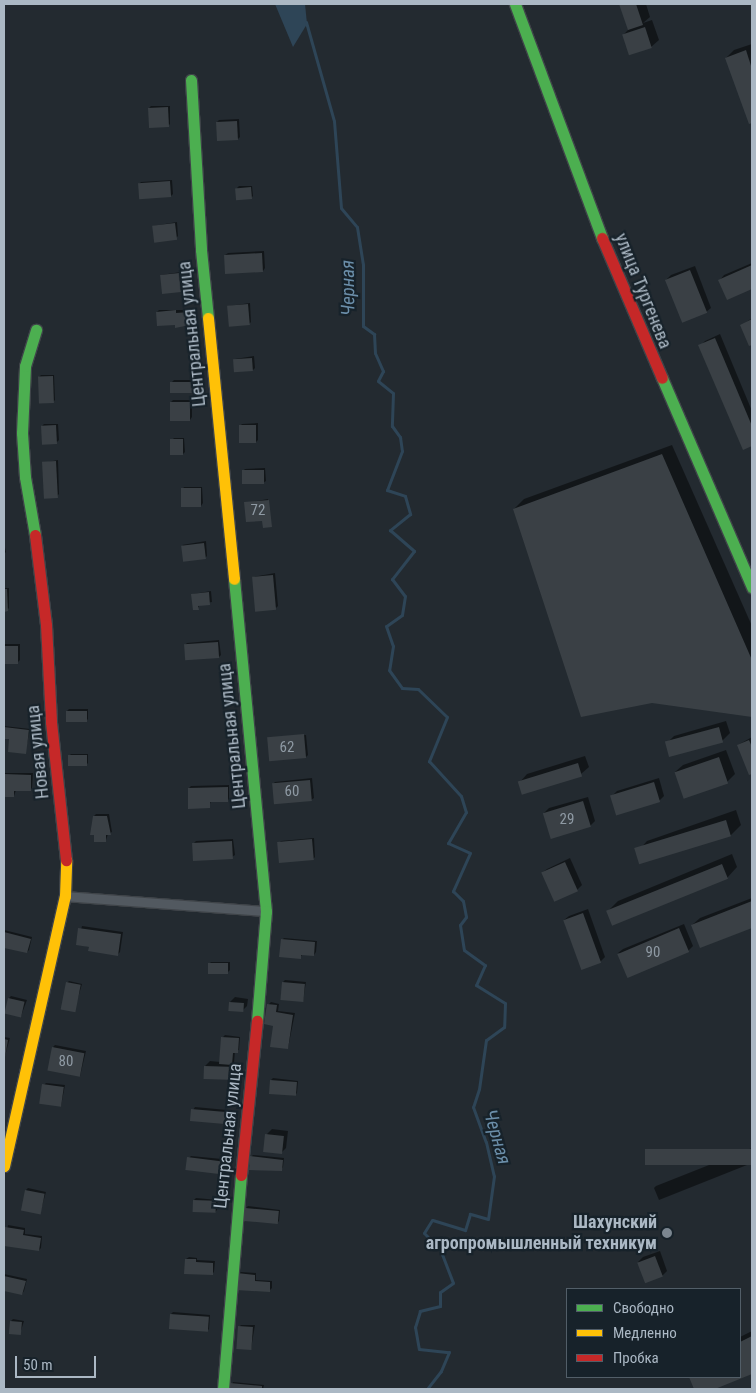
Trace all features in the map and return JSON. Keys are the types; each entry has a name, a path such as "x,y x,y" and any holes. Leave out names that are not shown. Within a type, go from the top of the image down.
{"street":[{"name":"улица Тургенева","path":"515,4 606,248 752,587"},
{"name":"Центральная улица","path":"192,80 201,250 266,911 262,978 238,1201 223,1389"},
{"name":"Новая улица","path":"4,1166 65,896 66,852 51,722 46,624 34,524 24,476 22,433 24,366 36,330"},
{"path":"65,896 266,911"}],"water":[{"path":"275,4 305,4 307,24 293,47"}],"building":[{"path":"619,4 636,4 643,25 628,30"},
{"path":"645,27 652,48 629,55 622,34"},
{"path":"746,50 752,69 752,123 749,124 725,58"},
{"path":"168,107 169,127 149,128 148,108"},
{"path":"237,121 238,140 217,141 216,122"},
{"path":"170,181 171,197 139,199 138,183"},
{"path":"251,187 252,199 236,200 235,188"},
{"path":"175,223 177,240 154,243 152,226"},
{"path":"622,236 626,246 621,248 617,238"},
{"path":"262,253 263,272 225,274 224,255"},
{"path":"752,265 752,289 727,300 718,280"},
{"path":"690,270 707,313 682,323 665,280"},
{"path":"179,273 181,292 162,294 160,275"},
{"path":"248,304 250,325 229,327 227,306"},
{"path":"176,310 176,313 190,312 190,325 175,328 175,325 157,326 156,312"},
{"path":"752,319 752,345 749,346 740,325"},
{"path":"715,338 752,426 752,446 743,450 698,345"},
{"path":"252,358 253,371 234,372 233,359"},
{"path":"53,376 54,403 39,404 38,377"},
{"path":"170,382 196,382 196,393 170,393"},
{"path":"170,402 190,402 190,421 170,421"},
{"path":"56,425 57,444 42,445 41,426"},
{"path":"239,425 256,425 256,443 239,443"},
{"path":"170,439 183,439 183,455 170,455"},
{"path":"662,454 752,660 752,717 652,703 581,717 513,509"},
{"path":"56,461 58,498 44,499 42,462"},
{"path":"242,470 264,470 264,484 242,484"},
{"path":"181,488 201,488 201,507 181,507"},
{"path":"269,500 272,527 263,528 262,521 246,522 244,502"},
{"path":"204,543 206,559 183,562 181,546"},
{"path":"273,575 276,610 255,612 252,577"},
{"path":"4,589 7,589 8,611 4,612"},
{"path":"209,592 210,605 198,606 199,610 193,610 191,594"},
{"path":"218,642 219,658 185,660 184,644"},
{"path":"4,646 18,646 18,664 4,664"},
{"path":"66,711 87,711 87,722 66,722"},
{"path":"4,727 29,730 26,754 8,752 9,739 4,739"},
{"path":"719,727 723,742 669,757 665,741"},
{"path":"304,734 306,758 269,761 267,737"},
{"path":"749,740 752,747 752,774 749,775 737,745"},
{"path":"68,755 87,755 87,766 68,766"},
{"path":"719,757 728,783 684,799 675,772"},
{"path":"578,763 582,776 522,795 518,781"},
{"path":"4,774 31,775 31,791 14,791 14,797 4,797"},
{"path":"310,780 312,801 274,804 272,783"},
{"path":"654,782 660,802 616,816 610,795"},
{"path":"228,787 228,802 210,802 210,808 188,809 188,788"},
{"path":"583,801 591,827 551,839 543,813"},
{"path":"93,816 107,816 111,835 106,835 106,842 94,842 94,835 90,835"},
{"path":"726,820 731,836 639,864 634,848"},
{"path":"312,839 314,860 279,863 277,842"},
{"path":"232,841 233,859 193,861 192,843"},
{"path":"565,862 578,891 554,902 541,873"},
{"path":"722,864 728,879 612,926 606,911"},
{"path":"752,901 752,928 700,948 691,925"},
{"path":"583,913 601,963 581,970 563,920"},
{"path":"78,928 121,934 118,956 88,951 89,947 76,945"},
{"path":"679,928 689,952 627,978 617,954"},
{"path":"4,932 31,939 27,953 4,948"},
{"path":"281,939 315,942 314,956 301,955 301,959 279,957"},
{"path":"208,963 228,963 228,974 208,974"},
{"path":"66,982 81,985 75,1012 61,1009"},
{"path":"282,982 305,984 303,1002 280,1000"},
{"path":"8,998 25,1002 21,1017 4,1014"},
{"path":"229,1002 244,1003 243,1012 228,1011"},
{"path":"267,1004 277,1005 276,1012 293,1015 288,1049 270,1047 273,1026 264,1024"},
{"path":"221,1037 239,1038 238,1053 233,1053 232,1065 219,1064"},
{"path":"4,1039 8,1040 5,1057 4,1057"},
{"path":"52,1047 84,1053 80,1077 47,1071"},
{"path":"204,1066 229,1067 229,1080 204,1079"},
{"path":"270,1080 297,1082 296,1096 269,1094"},
{"path":"42,1084 64,1087 61,1107 39,1104"},
{"path":"191,1109 226,1112 225,1124 190,1121"},
{"path":"265,1134 284,1136 282,1154 263,1152"},
{"path":"645,1149 752,1149 752,1165 645,1165"},
{"path":"250,1156 283,1160 282,1171 249,1170"},
{"path":"187,1157 221,1161 219,1174 185,1170"},
{"path":"25,1190 45,1194 41,1214 21,1211"},
{"path":"193,1200 216,1201 216,1213 193,1212"},
{"path":"245,1208 279,1211 278,1224 244,1221"},
{"path":"5,1227 24,1230 23,1235 41,1238 39,1251 4,1246"},
{"path":"655,1256 663,1277 645,1283 637,1263"},
{"path":"185,1259 196,1259 196,1262 213,1263 213,1275 184,1274"},
{"path":"237,1273 255,1275 255,1281 270,1282 270,1292 236,1290"},
{"path":"4,1276 26,1281 22,1295 4,1291"},
{"path":"170,1314 209,1317 208,1332 169,1329"},
{"path":"10,1321 22,1322 21,1335 9,1334"},
{"path":"238,1326 253,1327 251,1350 236,1349"},
{"path":"752,1336 752,1374 715,1389 694,1389 689,1378 741,1378 741,1342"},
{"path":"230,1383 262,1386 262,1389 229,1389"}],"waterway":[{"name":"Черная","path":"306,22 334,121 341,208 357,227 363,264 363,326 374,334 375,353 383,371 378,381 393,393 392,426 400,437 402,451 387,490 405,496 410,514 390,530 414,551 392,579 405,596 402,615 386,626 393,646 389,670 402,688 418,689 447,717 429,761 461,796 466,812 448,843 470,853 453,891 463,901 466,917 460,925 464,950 485,965 476,985 505,1003 504,1027 486,1040 479,1089 473,1107 486,1142 494,1176 488,1219 470,1214 465,1230 432,1220 424,1233 440,1249 453,1283 440,1292 440,1306 420,1311 415,1327 419,1349 449,1352 441,1371 427,1389"}],"traffic: fast":[{"path":"515,4 602,238"},
{"path":"191,80 201,250 208,318"},
{"path":"35,535 25,477 22,433 25,366 36,330"},
{"path":"662,378 752,587"},
{"path":"234,579 266,911 257,1021"},
{"path":"223,1389 241,1175"}],"traffic: slow":[{"path":"208,318 234,579"},
{"path":"4,1166 65,896 66,860"}],"traffic: jam":[{"path":"602,238 662,378"},
{"path":"35,535 46,625 51,722 66,860"},
{"path":"241,1175 257,1021"}],"place":[{"name":"Шахунский агропромышленный техникум","path":"667,1233"}]}
